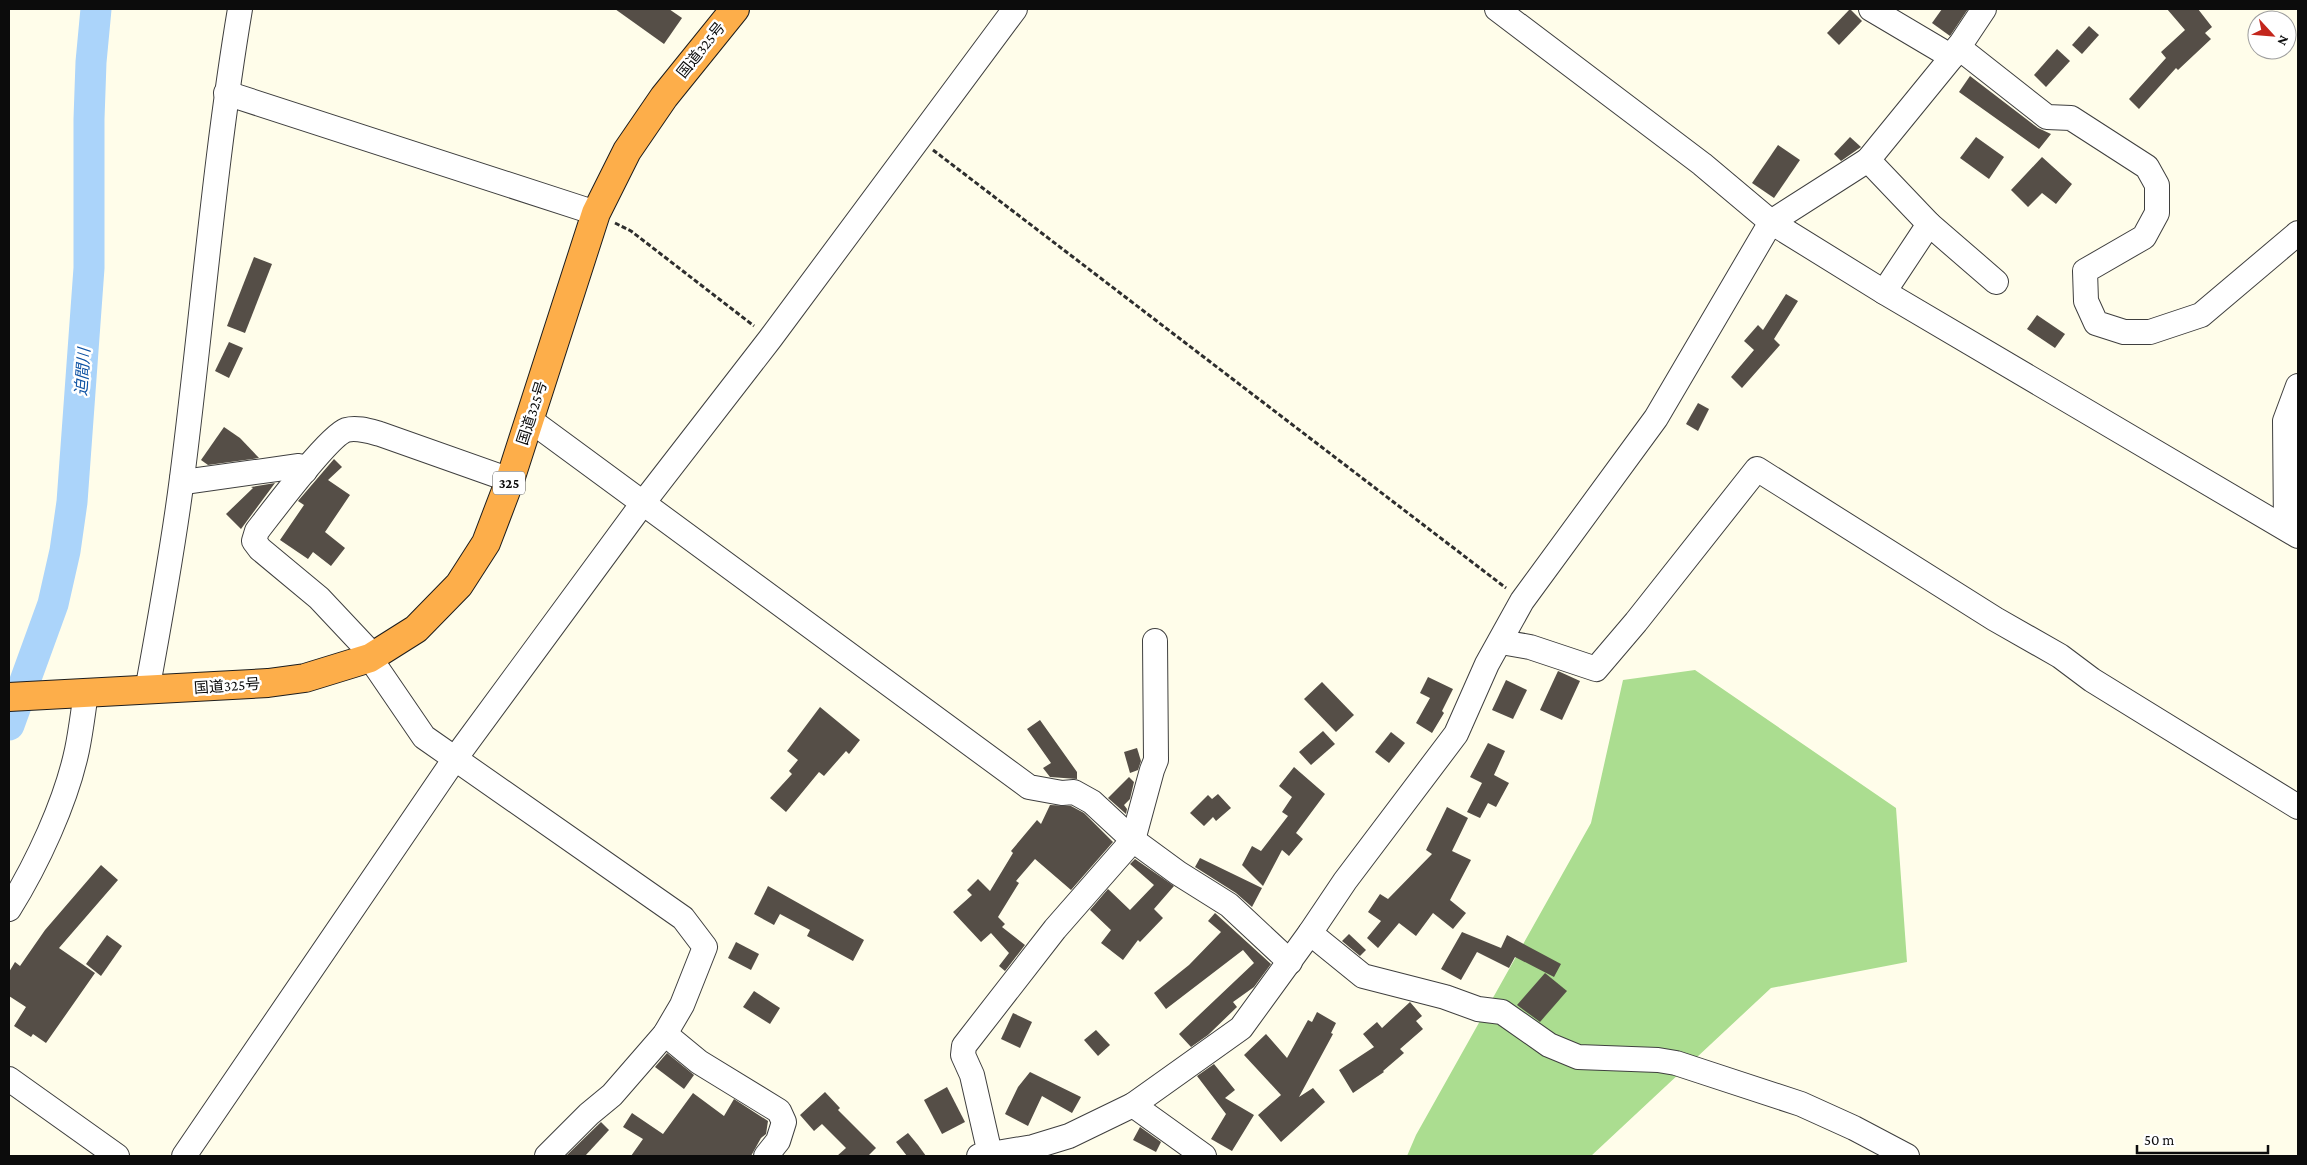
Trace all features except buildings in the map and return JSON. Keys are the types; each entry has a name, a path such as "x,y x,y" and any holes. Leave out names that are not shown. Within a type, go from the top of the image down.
{"highway":[{"name":"国道325号","path":"9,697 147,691 268,683 305,678 370,658 416,629 459,585 486,543 530,420 596,213 627,150 664,97 735,9"}],"street":[{"path":"147,691 167,580 182,480 226,93 240,9"},
{"path":"184,1156 454,760 643,503 770,339 1015,9"},
{"path":"1497,9 1702,164 1771,222 1884,292 2292,532"},
{"path":"1871,9 1955,52 2047,117 2071,118 2147,167 2157,185 2158,213 2144,237 2085,271 2086,300 2096,323 2124,332 2150,332 2201,314 2298,233"},
{"path":"1155,641 1156,760 1133,840 1059,923 964,1046 963,1055 972,1075 984,1155 1033,1148 1069,1136 1133,1105 1241,1028 1290,962 1345,881 1456,734 1487,664 1522,601 1656,418 1771,222 1868,160 1955,52 1984,9"},
{"path":"226,93 596,213"},
{"path":"1868,160 1929,224 1996,282"},
{"path":"1884,292 1929,224"},
{"path":"2292,532 2285,420 2298,386"},
{"path":"530,420 1029,787 1062,793 1074,792 1092,802 1133,840 1178,873 1229,905 1290,962"},
{"path":"510,480 362,429 347,430 338,434 305,471 257,531 254,540 260,549 319,598 366,648 370,658 424,737 454,760 683,918 705,946 682,1005 665,1034 612,1095 582,1120 547,1156"},
{"path":"182,480 191,481 299,466 305,471"},
{"path":"1500,642 1530,647 1596,669 1636,622 1757,468 1995,620 2060,656 2092,680 2298,807"},
{"path":"9,909 25,884 64,796 77,750 79,693"},
{"path":"1310,933 1363,976 1445,997 1478,1009 1502,1012 1549,1045 1578,1058 1658,1060 1676,1063 1801,1104 1854,1128 1907,1156"},
{"path":"665,1034 699,1062 779,1111 784,1122 778,1141 766,1156"},
{"path":"9,1079 117,1156"},
{"path":"1133,1105 1204,1156"}],"path":[{"path":"918,138 1522,601"},
{"path":"596,213 631,231 770,339"}],"green space":[{"path":"1695,670 1896,808 1907,962 1771,988 1591,1156 1407,1156 1416,1135 1591,823 1623,680"}],"waterway":[{"name":"迫間川","path":"9,725 53,604 65,551 72,502 89,268 89,119 91,62 96,9"}]}
